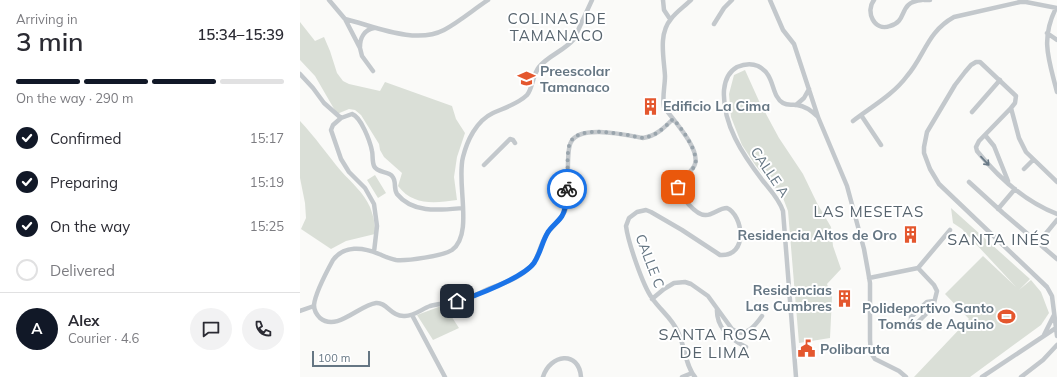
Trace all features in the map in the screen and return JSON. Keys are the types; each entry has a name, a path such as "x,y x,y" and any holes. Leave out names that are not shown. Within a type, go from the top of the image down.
{"street":[{"path":"329,0 345,19 360,48 362,56 373,71"},
{"path":"345,19 376,28 413,35 422,35 437,33 446,29 488,0"},
{"path":"592,0 571,44 550,57 539,67 527,95 514,104 488,116 476,128 466,148 461,168 464,226 461,240 447,253 427,257 395,260 374,252 360,249 349,249 336,256 330,266 314,306 316,314 321,319 328,322 339,321 374,303 384,305 396,315 412,315 431,306 463,300 518,277 533,264 545,237 565,211 568,183 569,146 574,137 586,133 599,132 643,138 649,137 661,130 673,119 664,107 663,102 665,84 663,38 670,19 692,0"},
{"path":"663,0 664,10 670,19"},
{"path":"714,24 724,8 732,0"},
{"path":"770,0 783,30 791,38 794,44 818,117 846,182 864,249 869,278 870,340 872,353 875,359 906,377"},
{"path":"874,0 870,10 871,18 877,24 886,27 899,21 908,4 915,1 930,0"},
{"path":"853,121 898,87 908,75 934,32 945,22 958,16 1020,2 1056,8 1051,17 1046,44 1057,92"},
{"path":"350,29 358,22"},
{"path":"358,22 367,31"},
{"path":"360,48 360,41 367,31 376,28"},
{"path":"1047,33 1057,40"},
{"path":"1057,215 1031,202 996,172 977,151 976,147 985,135 1015,103 1016,96 980,62 976,62 971,65 955,85 927,132 924,153 932,174 939,184 1047,287 1052,296 1057,336"},
{"name":"CALLE A","path":"796,377 782,211 779,201 750,162 733,135 724,106 725,82 730,73 737,68 745,64 756,65 769,76 780,101 788,105 796,105 808,109 818,117"},
{"path":"300,74 324,103 341,118"},
{"path":"972,112 1000,80"},
{"path":"796,105 804,98 809,89"},
{"path":"1011,108 1022,146 1033,160 1057,182"},
{"path":"374,252 377,226 374,204 365,188 349,172 341,159 332,130 333,125 341,118 352,114 359,118 371,144 375,167 393,177 395,181 396,193 403,199 412,205 428,210 463,208"},
{"path":"861,115 881,145"},
{"name":"CALLE C","path":"673,119 686,135 695,159 694,167 680,182 678,187 682,196 694,209 704,215 724,208 730,209 737,218 740,236 736,251 728,255 720,255 665,219 651,212 641,210 632,214 627,221 627,232 644,282 652,298 678,330 692,373 695,377"},
{"path":"985,135 994,146 1008,182"},
{"path":"484,165 510,140 513,140 515,143"},
{"path":"1024,169 1033,160"},
{"path":"969,182 1038,244 1057,258"},
{"path":"998,209 1015,189"},
{"path":"1038,244 1057,220"},
{"path":"869,278 918,268 950,230"},
{"path":"918,268 934,285 937,291 933,307 917,323 911,323 911,317 927,302 934,301"},
{"path":"652,298 674,283 686,282 708,296 732,329 737,333 748,331 762,316"},
{"path":"300,311 314,306"},
{"path":"717,309 716,316 723,330 735,342 746,347"},
{"path":"412,315 445,377"},
{"path":"1043,337 1054,315"},
{"path":"982,377 1056,328"},
{"path":"1021,377 1042,360 1057,345"},
{"path":"543,377 552,362 563,358 573,361 577,365 580,369 581,377"},
{"path":"682,377 692,373"}],"shaded area":[{"path":"300,22 315,41 324,37 337,73 343,81 349,84 380,91 385,82 452,106 456,119 465,133 457,157 454,177 457,200 425,202 410,197 398,186 402,173 384,157 380,150 379,144 361,115 355,110 349,109 337,114 315,76 300,60"},
{"path":"745,70 759,101 779,138 803,174 831,227 833,246 841,269 827,284 832,297 830,338 799,343 788,211 783,198 756,166 742,145 731,117 729,94 734,75"},
{"path":"300,121 364,197 372,213 375,224 375,234 346,241 331,249 301,229 306,218 305,203 300,178"},
{"path":"375,175 386,193 378,198 367,180"},
{"name":"Polideportivo Santo Tomás de Aquino","path":"951,208 1030,279 1019,290 1031,280 1041,292 1049,313 1041,325 970,377 914,377 969,319 945,294 983,256 1016,287 962,229 953,223"},
{"path":"444,305 459,328 433,340 417,315"}],"way so far":[{"path":"567,189 569,146 574,137 579,134 599,132 643,138 649,137 655,135 673,119 686,135 696,163 680,182 678,187"}],"place":[{"name":"Preescolar Tamanaco","path":"527,79"},
{"name":"Edificio La Cima","path":"650,106"},
{"name":"Residencia Altos de Oro","path":"910,235"},
{"name":"Residencias Las Cumbres","path":"845,298"},
{"name":"Polideportivo Santo Tomás de Aquino","path":"1007,316"},
{"name":"Polibaruta","path":"807,349"}],"district":[{"name":"COLINAS DE TAMANACO","path":"557,26"},
{"name":"LAS MESETAS","path":"869,211"},
{"name":"SANTA INÉS","path":"999,239"},
{"name":"SANTA ROSA DE LIMA","path":"715,343"}],"route":[{"path":"457,301 471,297 518,277 528,270 537,257 549,230 565,211 567,189"}]}
